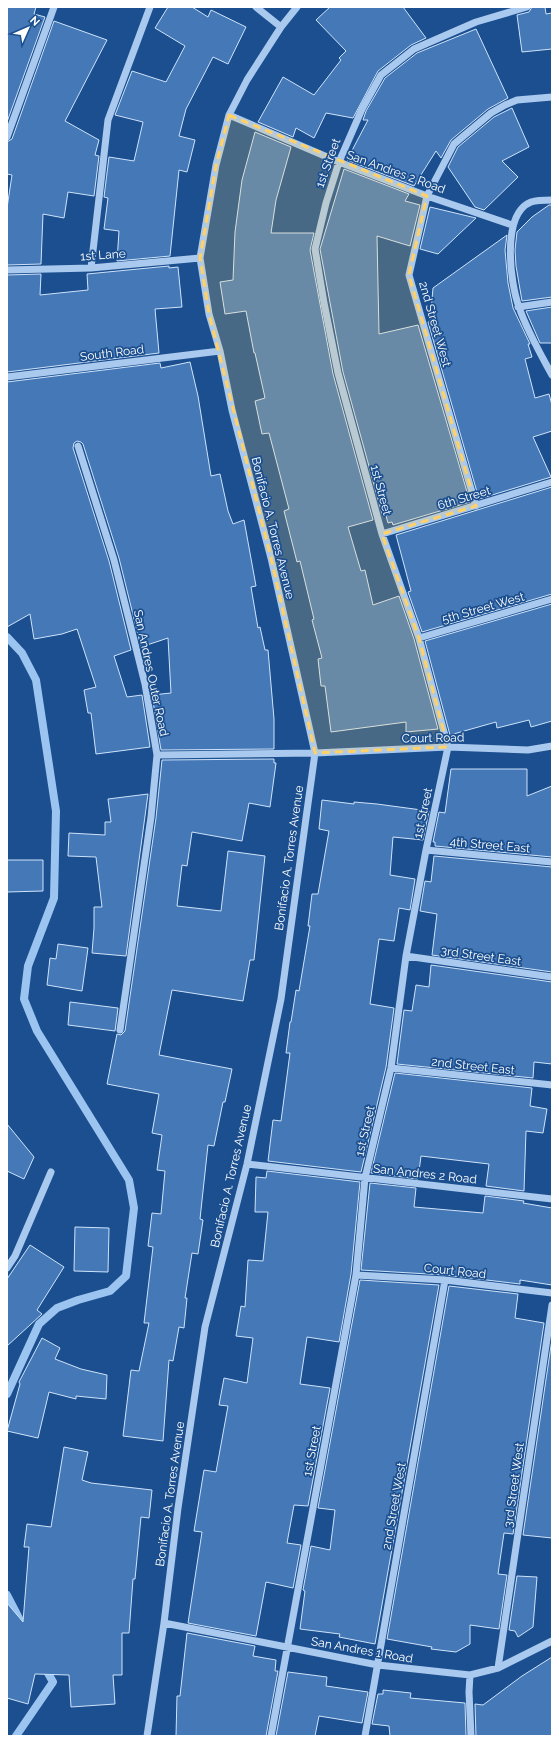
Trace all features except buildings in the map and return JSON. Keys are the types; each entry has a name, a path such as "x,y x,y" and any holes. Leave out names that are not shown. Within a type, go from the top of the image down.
{"street":[{"path":"7,137 54,7"},
{"path":"91,268 108,120 150,7"},
{"path":"256,7 281,27"},
{"name":"Bonifacio A. Torres Avenue","path":"147,1736 164,1623 178,1508 205,1327 247,1164 281,999 315,753 271,558 232,410 220,351 209,314 200,258 216,165 229,115 247,80 281,27 298,7"},
{"name":"1st Street","path":"271,1736 286,1647 356,1274 365,1178 391,1068 406,956 426,850 448,747 419,638 382,534 338,374 315,249 326,203 339,162 362,109 381,75 414,49 476,22 527,7"},
{"name":"2nd Street West","path":"476,506 409,275 427,196 454,144 491,113 517,100 552,97"},
{"name":"San Andres 2 Road","path":"229,115 339,162 427,196 512,225"},
{"path":"552,200 531,202 520,210 512,225 511,261 513,284 518,307 552,375"},
{"name":"1st Lane","path":"7,270 91,268 200,258"},
{"path":"518,307 552,302"},
{"name":"South Road","path":"7,377 220,351"},
{"name":"San Andres Outer Road","path":"78,446 118,575 145,684 157,754 152,817 120,1030"},
{"name":"6th Street","path":"382,534 552,482"},
{"name":"5th Street West","path":"419,638 552,599"},
{"name":"Court Road","path":"157,754 315,753 448,747 528,750 552,746"},
{"name":"4th Street East","path":"426,850 552,862"},
{"name":"3rd Street East","path":"406,956 552,977"},
{"name":"2nd Street East","path":"391,1068 552,1085"},
{"name":"San Andres 2 Road","path":"247,1164 552,1199"},
{"path":"7,1268 15,1256 51,1172"},
{"name":"Court Road","path":"356,1274 445,1280 552,1293"},
{"name":"2nd Street West","path":"365,1736 445,1280"},
{"name":"3rd Street West","path":"498,1668 552,1305"},
{"name":"San Andres 1 Road","path":"164,1623 378,1665 470,1675 498,1668 552,1641"},
{"path":"470,1675 468,1692 471,1736"}],"highlighted area":[{"path":"229,115 427,196 409,275 476,506 382,534 419,638 448,747 315,753 271,558 209,314 200,258 216,165"}],"waterway":[{"path":"7,637 22,653 36,680 56,811 54,898 28,966 24,999 37,1031 129,1180 134,1208 126,1276 110,1291 78,1300 57,1308 39,1324 7,1394"},
{"path":"7,1595 22,1624"},
{"path":"16,1736 53,1682 44,1666"}]}
